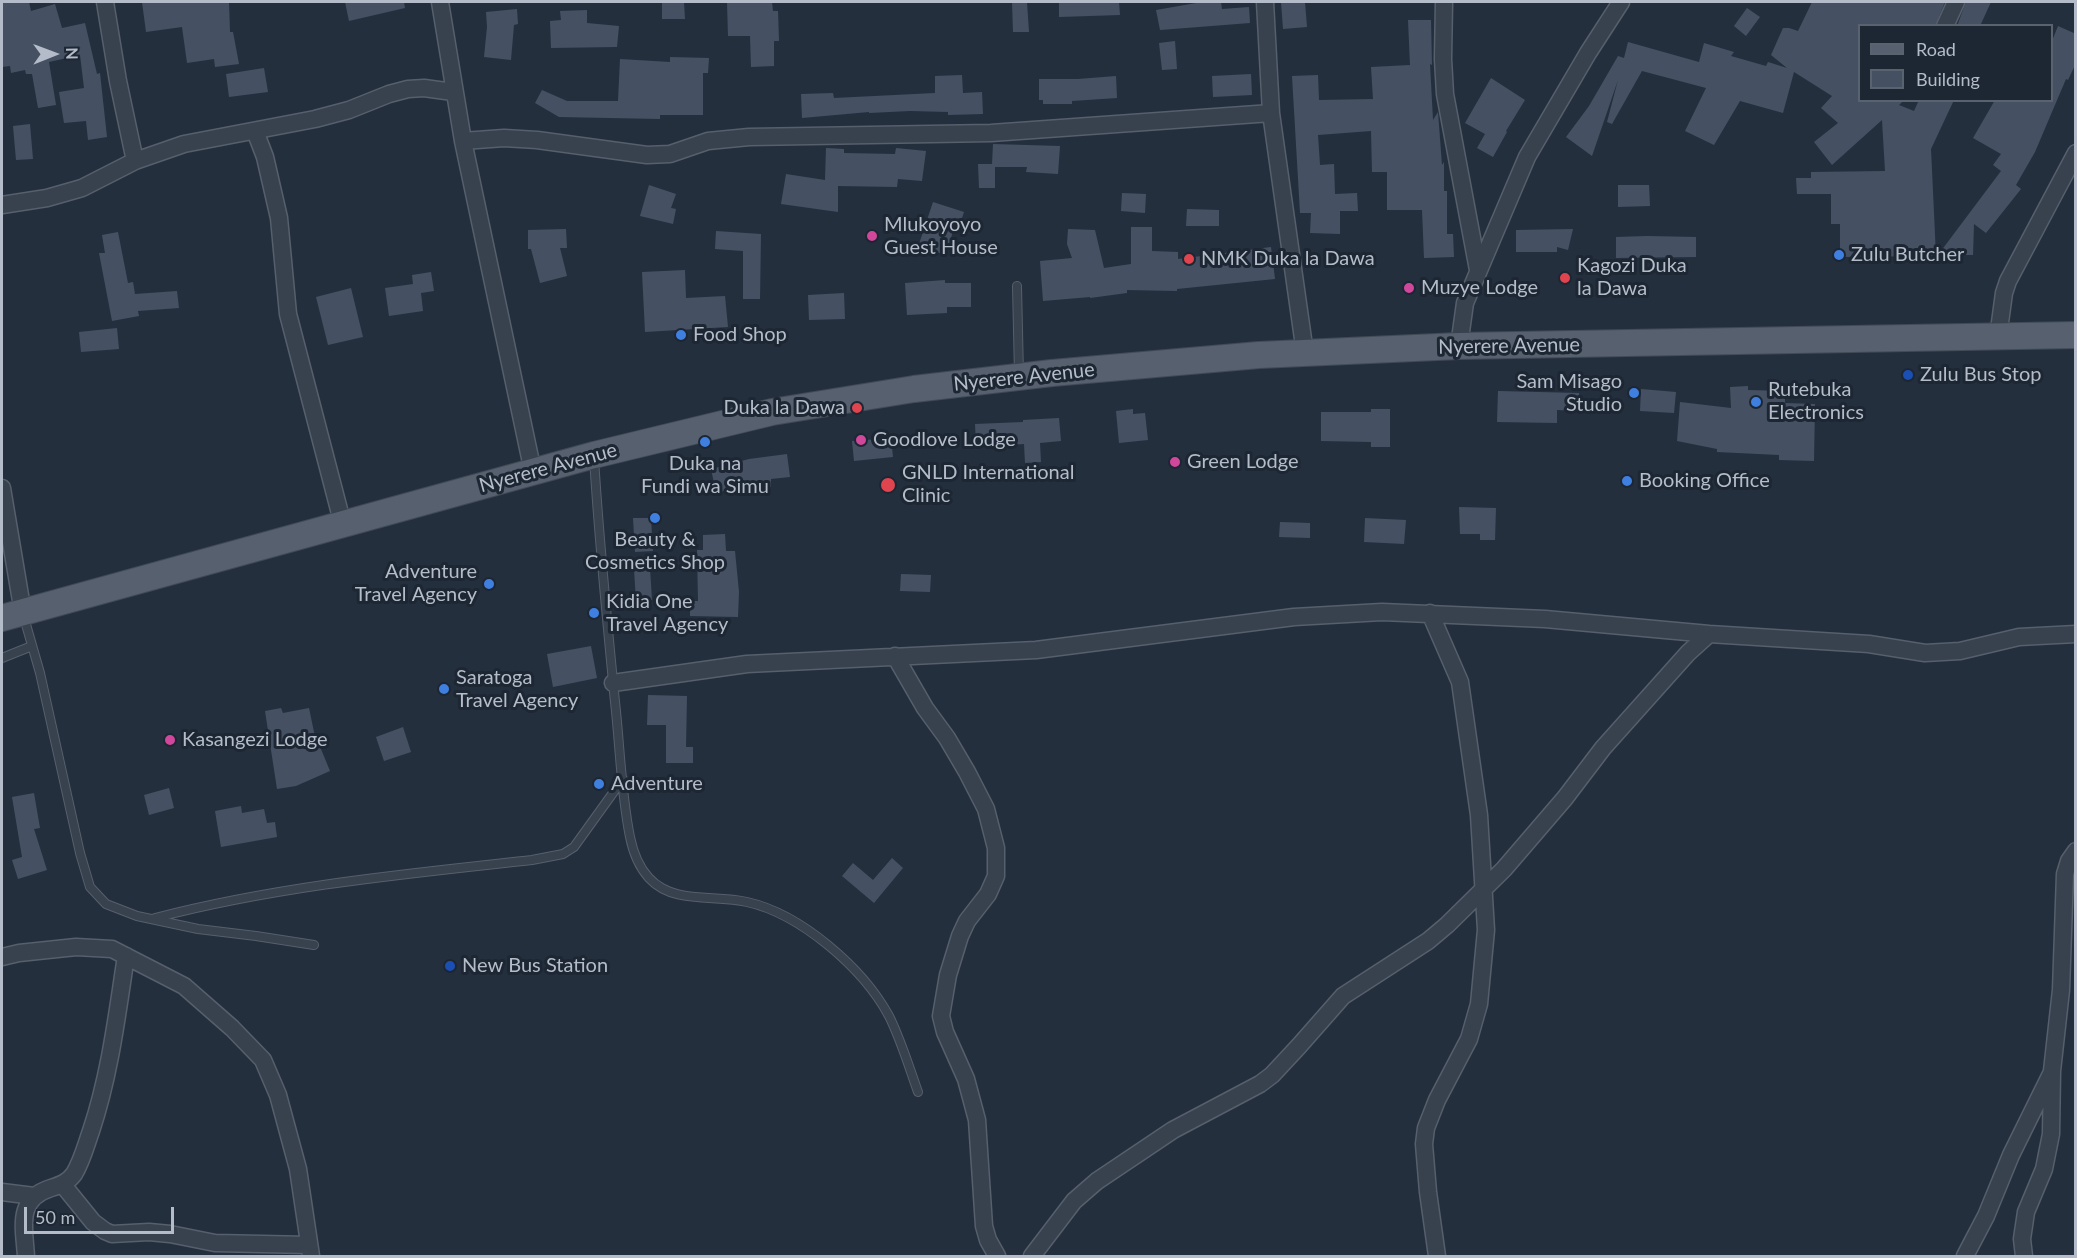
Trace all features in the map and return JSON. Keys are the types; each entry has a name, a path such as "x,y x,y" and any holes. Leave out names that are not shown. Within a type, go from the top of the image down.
{"main road":[{"name":"Nyerere Avenue","path":"12,616 594,455 772,412 914,390 1019,377 1305,353 1459,346 2076,335"}],"street":[{"path":"105,2 118,81 135,160"},
{"path":"440,2 453,92 533,472"},
{"path":"1264,2 1271,113 1305,353"},
{"path":"1444,2 1445,94 1479,272"},
{"path":"1459,346 1466,303 1527,157 1621,2"},
{"path":"1946,24 1956,2"},
{"path":"2,205 47,198 82,188 135,160 184,144 337,113 408,89 424,88 453,92"},
{"path":"463,141 504,138 537,140 647,155 670,154 708,141 749,136 990,133 1271,113"},
{"path":"255,131 265,157 279,218 288,314 343,525"},
{"path":"1998,337 2004,293 2008,281 2076,153"},
{"path":"2,488 12,616"},
{"path":"613,682 747,664 1036,650 1294,617 1382,612 1601,624 1709,634 1869,644 1925,653 1960,651 2019,637 2076,634"},
{"path":"1430,613 1461,682 1479,815 1486,930 1479,1004 1469,1039 1437,1100 1426,1128 1424,1144 1428,1192 1437,1257"},
{"path":"1032,1257 1074,1201 1097,1181 1173,1130 1260,1084 1272,1075 1342,996 1428,941 1504,869 1542,826 1603,748 1688,653 1709,634"},
{"path":"896,656 925,708 967,771 986,809 996,848 996,876 988,894 967,921 960,936 948,975 940,1016 966,1079 976,1120 984,1226 997,1257"},
{"path":"2024,1257 2022,1239 2025,1220 2044,1169 2051,1134 2052,1071 2061,990 2065,874 2069,861 2076,851"},
{"path":"2,957 76,947 112,949 184,986 232,1028 263,1060 278,1095 298,1169 310,1251 215,1243 149,1232 112,1234 99,1228 63,1185"},
{"path":"2,1192 34,1196 63,1185 74,1174 99,1107 111,1055 126,956"},
{"path":"1965,1257 2052,1071"},
{"path":"26,1257 23,1222 27,1204 34,1196"}],"lane":[{"path":"1017,286 1019,377"},
{"path":"594,455 613,682 623,778 635,857 649,878 668,892 686,897 748,902 786,917 833,951 862,977 882,1004 894,1028 918,1092"},
{"path":"12,616 32,646 90,887 106,904 137,916 198,929 314,945"},
{"path":"2,658 32,646"},
{"path":"152,919 210,904 284,890 532,860 563,854 574,847 623,778"}],"building":[{"path":"2,2 29,2 31,11 55,4 62,28 85,23 97,74 100,73 107,137 88,140 86,121 64,123 59,92 84,88 80,55 49,62 56,105 38,108 32,74 26,74 25,70 11,73 10,66 2,67"},
{"path":"142,2 229,2 230,32 233,32 239,64 215,67 214,59 187,63 182,27 146,32"},
{"path":"345,2 404,2 405,8 349,21"},
{"path":"662,2 684,2 685,19 662,19"},
{"path":"727,2 772,2 773,11 778,11 779,41 774,41 774,66 751,67 750,36 728,36"},
{"path":"1012,2 1027,2 1029,32 1013,32"},
{"path":"1059,2 1119,2 1120,15 1059,17"},
{"path":"1202,2 1221,2 1222,9 1249,7 1250,23 1160,30 1156,10"},
{"path":"1281,2 1305,2 1307,27 1283,29"},
{"path":"1812,2 1945,2 1936,24 1858,24 1858,102 1902,102 1899,105 1914,111 1918,102 1953,102 1931,149 1936,256 1840,257 1840,224 1831,224 1831,194 1797,194 1796,178 1811,178 1811,172 1885,171 1882,120 1832,165 1814,142 1838,123 1821,108 1832,96 1794,72 1783,113 1740,101 1714,145 1685,131 1706,88 1642,71 1612,124 1607,122 1618,80 1592,156 1566,137 1589,106 1618,56 1624,58 1628,42 1699,62 1704,43 1734,52 1731,56 1766,66 1768,62 1787,68 1771,55 1783,28 1798,31"},
{"path":"1966,2 1991,2 1981,24 1958,24"},
{"path":"1747,8 1760,17 1746,36 1734,26"},
{"path":"517,9 518,24 514,25 511,60 484,57 486,12"},
{"path":"587,10 587,23 619,26 617,47 551,48 550,21 561,20 560,11"},
{"path":"1408,20 1431,20 1432,65 1430,64 1433,120 1438,112 1442,165 1444,162 1444,191 1447,191 1447,234 1453,234 1454,257 1424,258 1422,210 1387,210 1387,172 1372,172 1371,131 1318,135 1320,165 1334,164 1335,194 1357,193 1358,211 1340,211 1340,234 1310,233 1311,213 1300,213 1292,76 1318,75 1319,100 1373,99 1371,67 1410,65"},
{"path":"2058,26 2076,34 2076,63 2068,80 2066,79 2035,152 2016,185 2021,189 1986,233 1974,224 1973,255 1938,255 2001,171 1993,165 2001,154 1973,138 1994,102 2053,102 2053,38"},
{"path":"1175,41 1177,69 1162,70 1159,43"},
{"path":"670,57 709,58 708,73 703,73 703,115 660,115 660,119 559,117 535,103 542,90 567,101 618,101 620,59 670,62"},
{"path":"264,68 268,92 229,97 226,74"},
{"path":"1251,74 1252,95 1213,97 1212,76"},
{"path":"962,75 963,93 982,92 983,114 948,115 948,112 910,111 802,118 801,94 833,93 834,98 935,93 935,76"},
{"path":"1116,76 1117,98 1072,101 1072,104 1043,104 1043,100 1039,100 1039,79"},
{"path":"1491,78 1525,100 1493,157 1477,148 1485,134 1465,123"},
{"path":"30,124 33,159 16,160 13,126"},
{"path":"993,144 1060,146 1058,174 1026,172 1027,167 995,167 995,188 979,188 978,164 992,164"},
{"path":"826,148 844,149 844,153 895,154 896,148 926,151 922,181 898,179 897,187 838,186 838,212 781,204 786,174 825,180"},
{"path":"649,185 676,194 671,208 676,209 673,224 640,216"},
{"path":"1618,185 1649,185 1650,206 1618,207"},
{"path":"1122,193 1146,194 1145,213 1121,211"},
{"path":"933,202 964,212 958,230 954,228 946,255 918,247"},
{"path":"1187,209 1219,210 1219,226 1186,226"},
{"path":"1131,227 1152,227 1152,251 1178,252 1178,259 1271,247 1275,279 1177,289 1177,291 1127,290 1127,293 1090,298 1043,301 1040,261 1072,258 1067,244 1068,229 1095,230 1104,268 1131,264"},
{"path":"566,229 567,248 560,248 567,276 540,283 531,249 528,249 528,230"},
{"path":"1573,229 1568,250 1557,247 1557,252 1516,252 1516,230"},
{"path":"716,231 761,234 760,299 743,299 743,251 715,249"},
{"path":"118,232 128,283 133,282 135,294 177,291 179,308 138,311 139,316 112,321 99,253 105,253 102,235"},
{"path":"1616,237 1696,237 1696,257 1616,258"},
{"path":"685,270 686,298 725,296 728,327 645,332 642,272"},
{"path":"431,272 434,291 421,293 423,311 389,316 385,288 413,284 412,275"},
{"path":"945,280 945,283 971,283 971,307 947,307 947,313 907,315 905,283"},
{"path":"351,288 363,337 328,345 316,297"},
{"path":"844,293 845,319 809,320 808,295"},
{"path":"117,328 119,349 81,352 79,332"},
{"path":"1748,386 1748,390 1785,391 1785,403 1815,404 1814,461 1779,460 1779,455 1717,452 1717,449 1677,441 1680,402 1731,408 1730,387"},
{"path":"1641,389 1676,392 1674,413 1640,411"},
{"path":"1498,391 1579,393 1579,411 1557,410 1557,423 1497,422"},
{"path":"1133,409 1133,414 1145,413 1148,440 1119,443 1116,411"},
{"path":"1371,409 1390,409 1390,447 1371,447 1371,442 1321,441 1321,412 1371,412"},
{"path":"1059,418 1061,441 1040,443 1041,462 1025,463 1024,444 976,447 975,424"},
{"path":"891,438 893,457 854,461 852,441"},
{"path":"787,454 790,477 771,479 771,487 716,492 711,469 749,459"},
{"path":"1459,507 1496,508 1495,540 1480,540 1480,534 1460,534"},
{"path":"633,518 651,518 653,551 635,552"},
{"path":"1365,518 1406,520 1404,544 1364,542"},
{"path":"1280,522 1310,523 1310,538 1279,537"},
{"path":"725,534 726,551 735,551 739,592 738,617 690,616 690,601 698,601 697,550 703,550 703,535"},
{"path":"650,568 652,600 636,601 634,569"},
{"path":"901,574 931,575 930,592 900,591"},
{"path":"591,646 597,678 553,687 547,654"},
{"path":"648,695 687,696 686,747 693,747 693,763 666,763 666,725 647,725"},
{"path":"281,708 283,713 309,708 314,732 330,771 296,786 277,789 265,711"},
{"path":"403,727 411,752 384,761 376,737"},
{"path":"169,788 174,808 149,815 144,795"},
{"path":"34,793 40,828 34,829 47,870 18,879 12,860 22,857 12,797"},
{"path":"241,806 242,813 264,809 267,823 275,822 277,837 221,847 215,811"},
{"path":"892,858 903,868 874,903 842,876 853,863 873,880"}],"place":[{"name":"Mlukoyoyo Guest House","path":"872,236"},
{"name":"Zulu Butcher","path":"1839,255"},
{"name":"NMK Duka la Dawa","path":"1189,259"},
{"name":"Kagozi Duka la Dawa","path":"1565,278"},
{"name":"Muzye Lodge","path":"1409,288"},
{"name":"Food Shop","path":"681,335"},
{"name":"Zulu Bus Stop","path":"1908,375"},
{"name":"Sam Misago Studio","path":"1634,393"},
{"name":"Rutebuka Electronics","path":"1756,402"},
{"name":"Duka la Dawa","path":"857,408"},
{"name":"Goodlove Lodge","path":"861,440"},
{"name":"Duka na Fundi wa Simu","path":"705,442"},
{"name":"Green Lodge","path":"1175,462"},
{"name":"Booking Office","path":"1627,481"},
{"name":"GNLD International Clinic","path":"888,485"},
{"name":"Beauty & Cosmetics Shop","path":"655,518"},
{"name":"Adventure Travel Agency","path":"489,584"},
{"name":"Kidia One Travel Agency","path":"594,613"},
{"name":"Saratoga Travel Agency","path":"444,689"},
{"name":"Kasangezi Lodge","path":"170,740"},
{"name":"Adventure","path":"599,784"},
{"name":"New Bus Station","path":"450,966"}]}
